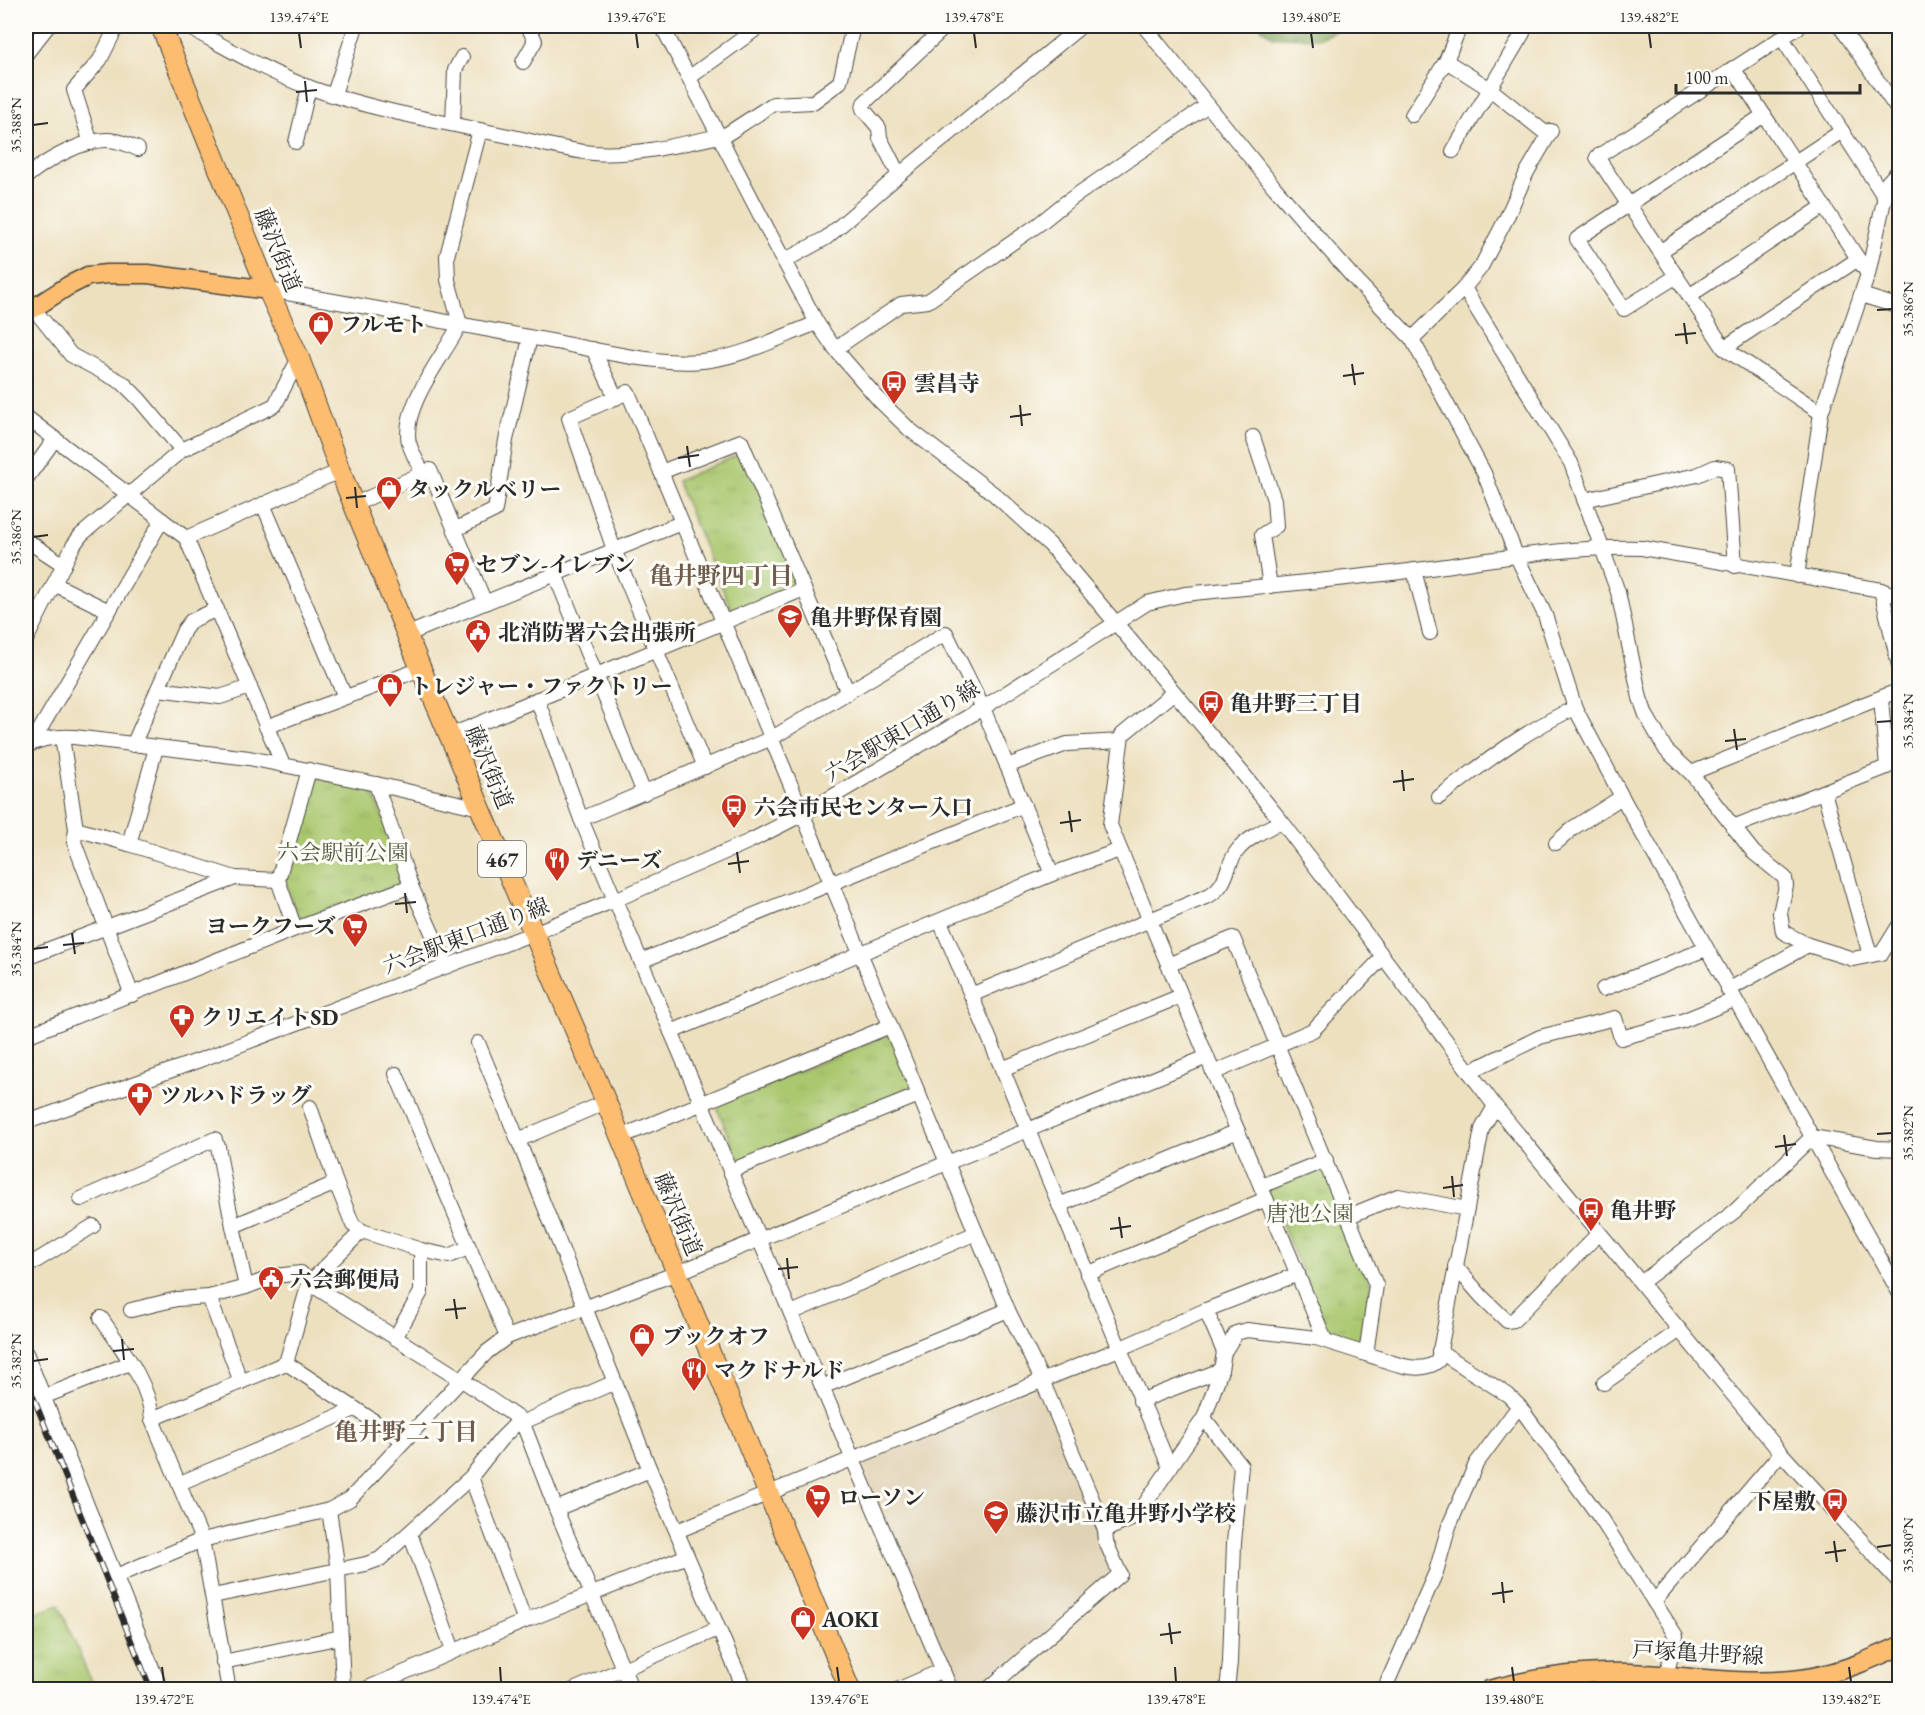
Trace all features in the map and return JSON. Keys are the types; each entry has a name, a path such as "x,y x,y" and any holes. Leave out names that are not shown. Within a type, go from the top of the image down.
{"highway":[{"name":"藤沢街道","path":"162,26 268,290 298,358 340,471 421,669 606,1102 850,1689"}],"main road":[{"path":"29,311 88,276 107,274 148,274 268,290"},
{"name":"戸塚亀井野線","path":"1489,1689 1523,1681 1588,1674 1629,1673 1666,1676 1714,1685 1812,1677 1863,1663 1899,1646"}],"street":[{"path":"26,54 48,26"},
{"path":"91,143 74,90 99,60 117,26"},
{"path":"186,26 264,68 309,87 380,108 592,153 653,148 719,136 727,134 773,104 813,102 840,82 853,26"},
{"path":"333,94 356,26"},
{"path":"523,62 535,41 528,26"},
{"path":"662,26 783,261 835,350 880,401 909,429 994,494 1050,545 1281,820 1495,1106 1781,1453 1899,1583"},
{"path":"690,77 760,26"},
{"path":"899,176 880,138 879,128 863,109 864,103 946,26"},
{"path":"783,261 826,238 1081,26"},
{"path":"1144,26 1275,188 1351,275 1412,339 1484,473 1516,555 1545,615 1575,708 1731,995 1899,1294"},
{"path":"1413,115 1446,61 1460,26"},
{"path":"1800,26 1598,157 1724,348 1821,413"},
{"path":"1840,26 1899,113"},
{"path":"1453,151 1523,33"},
{"path":"1782,38 1885,198"},
{"path":"453,124 455,70 462,57"},
{"path":"1412,339 1464,288 1481,267 1527,172 1550,133 1490,89 1446,61"},
{"path":"1733,68 1868,274"},
{"path":"296,142 309,87"},
{"path":"835,350 901,304 928,301 1208,105"},
{"path":"1677,276 1624,309 1577,239 1764,115"},
{"path":"423,473 409,445 408,432 412,413 421,391 460,324 448,280 447,256 480,130"},
{"path":"1661,251 1842,131"},
{"path":"26,177 39,166 91,143 115,140 138,148"},
{"path":"1797,576 1821,413 1868,274 1888,183 1899,169"},
{"path":"1689,296 1824,207"},
{"path":"1724,348 1858,259"},
{"path":"1464,288 1571,464 1618,592 1640,698 1646,714 1666,750 1691,773 1754,853 1785,878 1786,886 1780,913 1783,932 1808,945 1852,959 1882,953 1899,924"},
{"path":"268,290 670,361 709,360 755,348 818,323"},
{"path":"1861,296 1899,307"},
{"path":"29,311 71,355 123,383 140,399 182,450"},
{"path":"456,529 495,510 506,440 530,338"},
{"path":"593,349 616,398"},
{"path":"26,640 29,622 81,536 182,450 275,405 298,358"},
{"path":"705,767 614,550 569,418 628,392 1008,1310 1042,1380 1105,1530 1107,1542 1120,1574 987,1689"},
{"path":"26,417 186,538 283,765"},
{"path":"1253,437 1274,500 1276,526 1262,535 1270,586"},
{"path":"26,479 54,439"},
{"path":"661,472 741,441 848,693"},
{"path":"1584,500 1697,475 1715,467 1728,469 1735,566"},
{"path":"355,504 430,470 485,603"},
{"path":"186,538 340,471"},
{"path":"263,504 345,697"},
{"path":"29,744 162,520"},
{"path":"408,634 681,522"},
{"path":"26,540 64,565"},
{"name":"六会駅東口通り線","path":"27,1117 200,1060 534,933 750,841 803,814 983,708 1147,603 1185,594 1602,547 1642,548 1881,590 1899,597"},
{"path":"1414,570 1430,633"},
{"path":"555,574 644,793"},
{"path":"54,584 109,611"},
{"path":"449,736 804,589"},
{"path":"1881,590 1899,670"},
{"path":"133,745 184,630 192,621 217,609"},
{"path":"581,819 772,738 946,633 983,708 1053,874"},
{"path":"266,727 421,669"},
{"path":"158,689 220,697 250,687"},
{"path":"1691,773 1899,690"},
{"path":"1174,692 1122,735 1110,825 1325,1340"},
{"path":"1733,827 1887,767 1881,698"},
{"path":"537,699 581,819 951,1689"},
{"path":"1439,797 1548,720 1575,708"},
{"path":"29,744 42,739 62,737 249,758 376,783 480,808"},
{"path":"62,737 76,830 74,842 132,994"},
{"path":"1007,766 1066,744 1121,741"},
{"path":"129,844 156,748"},
{"path":"295,929 278,880 309,770"},
{"path":"376,783 411,886 447,966"},
{"path":"1824,792 1870,955"},
{"path":"1556,843 1574,828 1622,797"},
{"path":"641,961 1024,805"},
{"path":"971,995 1218,890 1224,883 1237,851 1245,843 1281,820"},
{"path":"76,830 129,844 235,878 278,880"},
{"path":"671,1032 1053,874 1120,850"},
{"path":"26,957 235,878"},
{"path":"26,1036 295,929 411,886"},
{"path":"940,921 1170,1468"},
{"path":"1168,965 1233,938 1376,1285 1366,1354"},
{"path":"1469,1072 1540,1037 1615,1018 1621,1038 1682,1021 1731,995 1808,945"},
{"path":"1604,989 1706,949"},
{"path":"1213,1073 1313,1030 1383,957"},
{"path":"1002,1070 1181,996"},
{"path":"620,1137 890,1026"},
{"path":"478,1043 650,1470 718,1629 740,1688"},
{"path":"116,1576 202,1540 329,1510 350,1499 487,1352 507,1337 677,1273 1206,1056"},
{"path":"396,1074 507,1337"},
{"path":"730,1171 919,1095"},
{"path":"518,1140 606,1102"},
{"path":"1105,1530 1136,1517 1204,1418 1221,1370 1224,1352 1236,1333 1241,1330 1298,1334 1415,1368 1432,1366 1438,1361 1482,1129 1495,1106"},
{"path":"309,1107 353,1225 362,1231 421,1250 449,1256 468,1248"},
{"path":"1059,1205 1238,1131"},
{"path":"1812,1137 1877,1148 1899,1149"},
{"path":"1642,1282 1735,1211 1812,1137"},
{"path":"81,1199 217,1143 246,1287"},
{"path":"1088,1274 1326,1161"},
{"path":"233,1226 336,1183"},
{"path":"1349,1216 1398,1196 1467,1209"},
{"path":"26,1267 93,1226"},
{"path":"286,1363 309,1283 362,1231"},
{"path":"790,1313 976,1233"},
{"path":"1455,1266 1507,1321 1514,1320 1599,1233"},
{"path":"395,1338 421,1292 421,1250"},
{"path":"131,1310 177,1299 209,1297 275,1276 301,1273 309,1283 522,1421 556,1509 632,1689"},
{"path":"677,1530 1298,1274"},
{"path":"209,1297 241,1382"},
{"path":"822,1387 1008,1310"},
{"path":"1206,1310 1224,1352"},
{"path":"101,1318 129,1363 151,1405 152,1419 202,1540 229,1689"},
{"path":"1604,1383 1680,1330"},
{"path":"1439,1351 1508,1395 1519,1406 1601,1519 1676,1636 1666,1676"},
{"path":"26,1353 161,1689"},
{"path":"44,1397 129,1363"},
{"path":"152,1419 286,1363"},
{"path":"286,1363 404,1441"},
{"path":"1140,1401 1221,1370"},
{"path":"213,1596 380,1559 471,1478 514,1426 615,1382"},
{"path":"1383,1689 1436,1572 1449,1526 1476,1464 1519,1406"},
{"path":"180,1483 355,1409"},
{"path":"1204,1418 1240,1466 1227,1689"},
{"path":"1654,1602 1781,1453"},
{"path":"556,1509 650,1470"},
{"path":"471,1478 525,1621"},
{"path":"329,1510 338,1570 343,1689"},
{"path":"410,1534 453,1650"},
{"path":"363,1689 392,1684 453,1650 687,1556"},
{"path":"573,1689 718,1629"},
{"path":"224,1662 340,1637"},
{"path":"897,1689 943,1670"}],"shaded area":[{"name":"藤沢市立亀井野小学校","path":"1035,1388 1040,1391 1115,1570 983,1689 956,1689 863,1467 864,1459"}],"green space":[{"path":"1259,26 1347,26 1320,38 1273,37"},
{"path":"744,452 802,588 734,616 677,481"},
{"name":"六会駅前公園","path":"313,777 371,789 409,881 299,921 284,880"},
{"path":"892,1033 915,1088 739,1162 716,1105"},
{"name":"唐池公園","path":"1323,1165 1371,1285 1363,1348 1329,1337 1267,1189"},
{"path":"59,1605 94,1689 26,1689 26,1617"}],"railway":[{"path":"26,1379 151,1690"}],"place":[{"name":"フルモト","path":"321,347"},
{"name":"雲昌寺","path":"894,406"},
{"name":"タックルベリー","path":"389,512"},
{"name":"セブン-イレブン","path":"457,587"},
{"name":"亀井野保育園","path":"790,640"},
{"name":"北消防署六会出張所","path":"478,655"},
{"name":"トレジャー・ファクトリー","path":"390,709"},
{"name":"亀井野三丁目","path":"1211,726"},
{"name":"六会市民センター入口","path":"734,830"},
{"name":"デニーズ","path":"557,883"},
{"name":"ヨークフーズ","path":"355,949"},
{"name":"クリエイトSD","path":"182,1040"},
{"name":"ツルハドラッグ","path":"140,1118"},
{"name":"亀井野","path":"1591,1233"},
{"name":"六会郵便局","path":"271,1302"},
{"name":"ブックオフ","path":"642,1359"},
{"name":"マクドナルド","path":"694,1393"},
{"name":"ローソン","path":"818,1520"},
{"name":"下屋敷","path":"1835,1524"},
{"name":"藤沢市立亀井野小学校","path":"996,1536"},
{"name":"AOKI","path":"803,1642"}],"district":[{"name":"亀井野四丁目","path":"721,575"},
{"name":"亀井野二丁目","path":"406,1431"}]}
